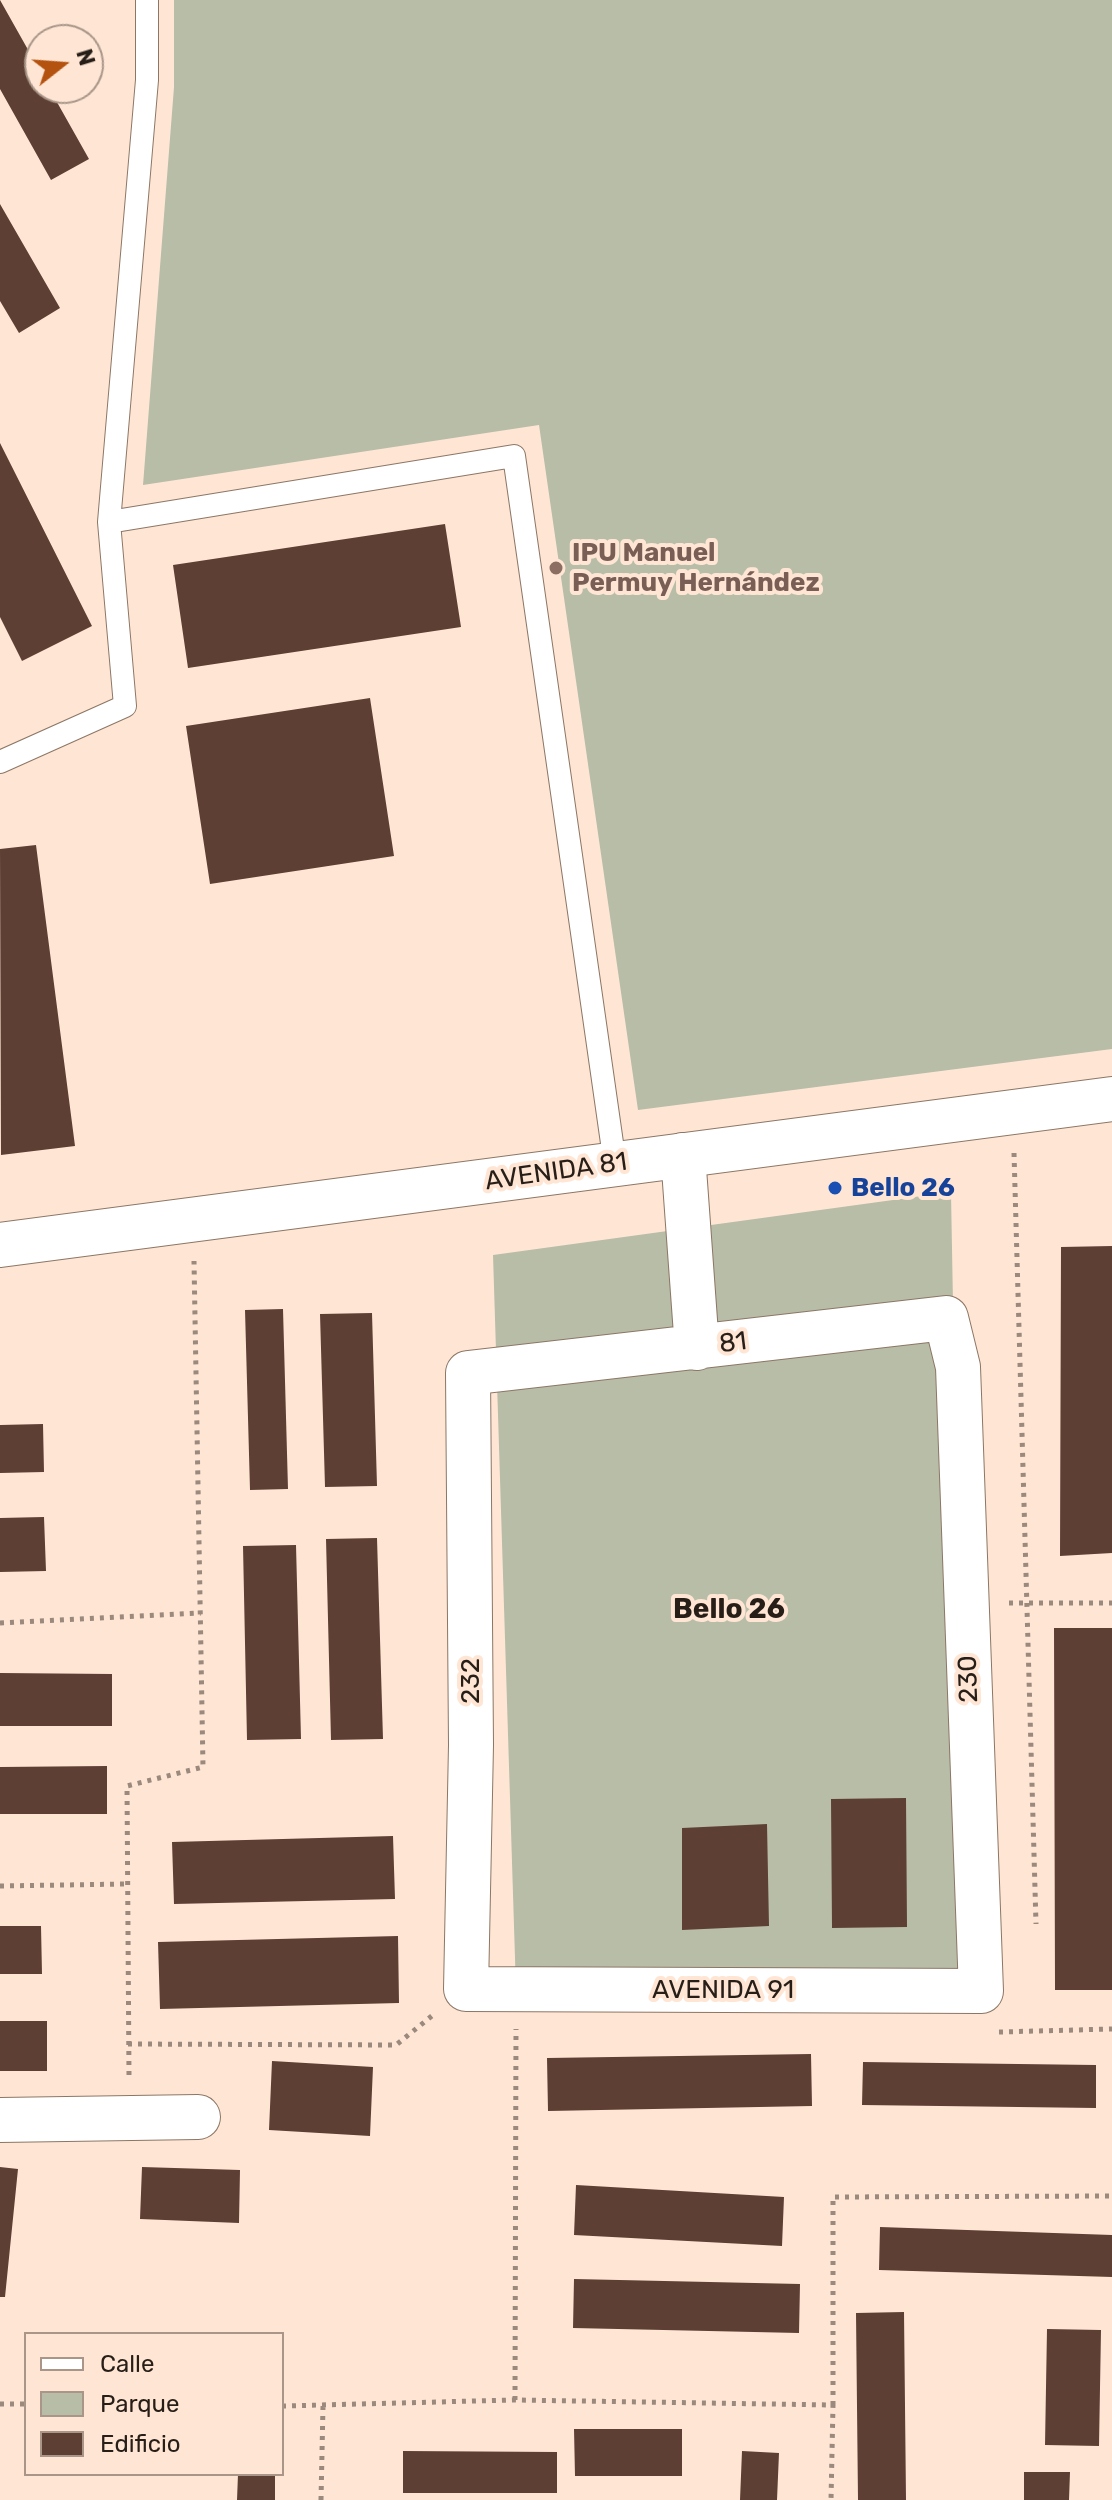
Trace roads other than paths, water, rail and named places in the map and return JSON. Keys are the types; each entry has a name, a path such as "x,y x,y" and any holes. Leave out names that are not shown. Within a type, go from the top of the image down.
{"street":[{"name":"AVENIDA 81","path":"0,1245 1112,1099"},
{"path":"683,1155 697,1348"},
{"name":"81","path":"468,1373 946,1318 958,1367"},
{"name":"230","path":"958,1367 981,1991"},
{"name":"232","path":"466,1989 471,1745 468,1373"},
{"name":"AVENIDA 91","path":"466,1989 981,1991"},
{"path":"0,2120 198,2117"}],"lane":[{"path":"0,762 125,706 109,522 147,80 147,0"},
{"path":"109,522 514,456 615,1164"}],"place":[{"name":"IPU Manuel Permuy Hernández","path":"556,568"},
{"name":"Bello 26","path":"835,1188"}],"district":[{"name":"Bello 26","path":"729,1610"}]}
